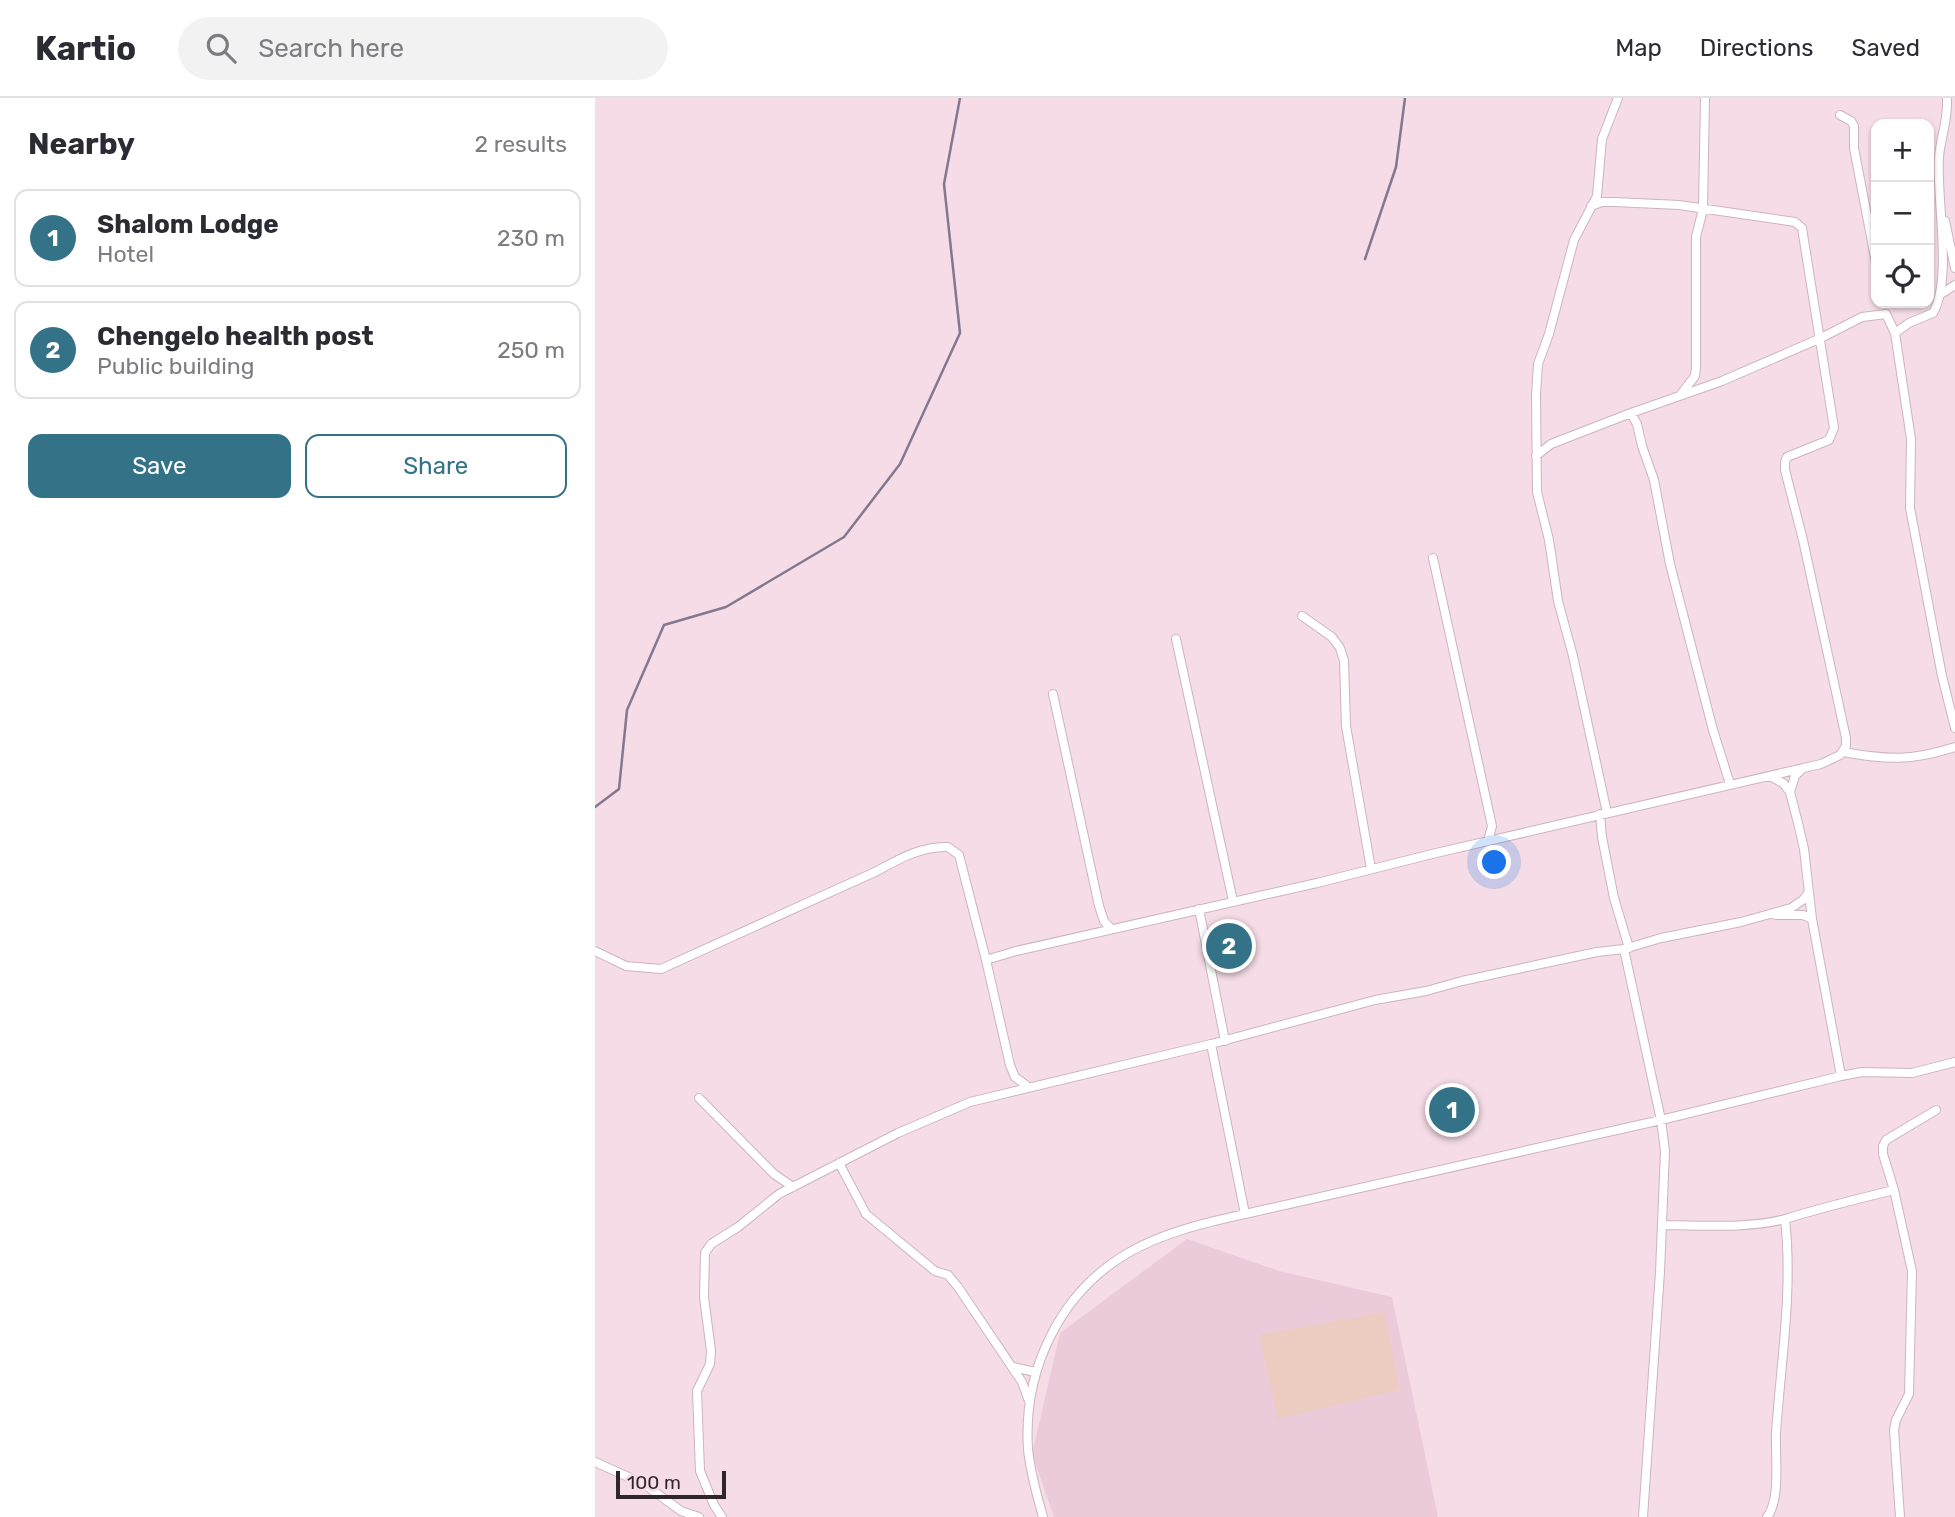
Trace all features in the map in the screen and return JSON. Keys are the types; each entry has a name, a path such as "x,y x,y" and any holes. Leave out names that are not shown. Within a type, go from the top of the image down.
{"street":[{"path":"1618,98 1602,139 1599,187 1574,240 1549,334 1538,364 1537,492 1549,540 1558,601 1573,656 1603,813 1614,898 1661,1120 1665,1152 1643,1517"},
{"path":"1680,396 1695,376 1696,237 1703,209 1706,98"},
{"path":"1895,333 1909,323 1933,313 1941,294 1942,216 1939,159 1948,116 1947,98"},
{"path":"1840,116 1851,121 1854,126 1854,148 1873,245"},
{"path":"1599,187 1615,202"},
{"path":"986,960 1803,768 1835,759 1843,752 1846,738 1784,462 1793,452 1821,443 1833,434 1835,428 1804,233 1800,224 1679,205 1602,202 1591,206"},
{"path":"1942,216 1947,226 1955,268"},
{"path":"1941,294 1955,285"},
{"path":"1885,308 1895,333 1911,439 1910,508 1942,677 1955,728"},
{"path":"1537,456 1552,444 1630,412 1705,387 1821,338 1862,317 1886,314"},
{"path":"1819,325 1832,333"},
{"path":"1695,376 1705,387"},
{"path":"1637,424 1643,408"},
{"path":"1630,412 1637,424 1654,480 1661,524 1700,681 1730,784"},
{"path":"1537,436 1552,444"},
{"path":"1433,558 1492,825 1489,841"},
{"path":"1302,616 1332,636 1344,661 1346,726 1371,869"},
{"path":"1176,639 1233,901"},
{"path":"1053,694 1099,906 1104,921 1111,929"},
{"path":"1843,752 1903,760 1955,747"},
{"path":"1790,792 1795,776 1803,768"},
{"path":"1768,776 1783,783 1790,792 1804,849 1812,919 1841,1076"},
{"path":"1492,825 1505,837"},
{"path":"595,951 626,966 661,969 908,855 941,846 948,847 959,855 1010,1065 1015,1077 1027,1086"},
{"path":"722,1517 700,1471 697,1391 710,1364 711,1351 704,1297 705,1253 711,1244 738,1227 779,1194 898,1133 970,1102 1027,1086 1225,1041 1375,1000 1626,948 1661,937 1766,915 1797,905 1809,892"},
{"path":"1199,909 1225,1041"},
{"path":"1766,915 1803,915 1812,919"},
{"path":"1211,1044 1245,1214"},
{"path":"1044,1517 1028,1450 1029,1402 1035,1372 1046,1343 1073,1301 1107,1268 1128,1254 1189,1227 1661,1120 1841,1076 1862,1072 1912,1073 1955,1062"},
{"path":"699,1098 774,1174 793,1187"},
{"path":"1900,1517 1894,1430 1909,1394 1912,1271 1883,1146 1886,1140 1936,1110"},
{"path":"839,1163 866,1214 935,1271 948,1275 1013,1367 1029,1402"},
{"path":"1662,1225 1724,1225 1785,1219 1894,1190"},
{"path":"1767,1517 1775,1500 1776,1436 1788,1282 1785,1219"},
{"path":"1013,1367 1035,1372"},
{"path":"595,1462 644,1484 681,1511 699,1517"}],"shaded area":[{"path":"1187,1239 1279,1271 1392,1297 1438,1517 1054,1517 1032,1454 1060,1333"},
{"path":"1384,1312 1400,1390 1278,1419 1259,1335"}],"waterway":[{"path":"595,807 619,789 627,710 664,625 726,607 844,537 900,464 960,333 944,184 960,98"},
{"path":"1365,259 1396,167 1405,98"}],"place":[{"name":"Chengelo health post","path":"1229,946"},
{"name":"Shalom Lodge","path":"1452,1110"}]}
